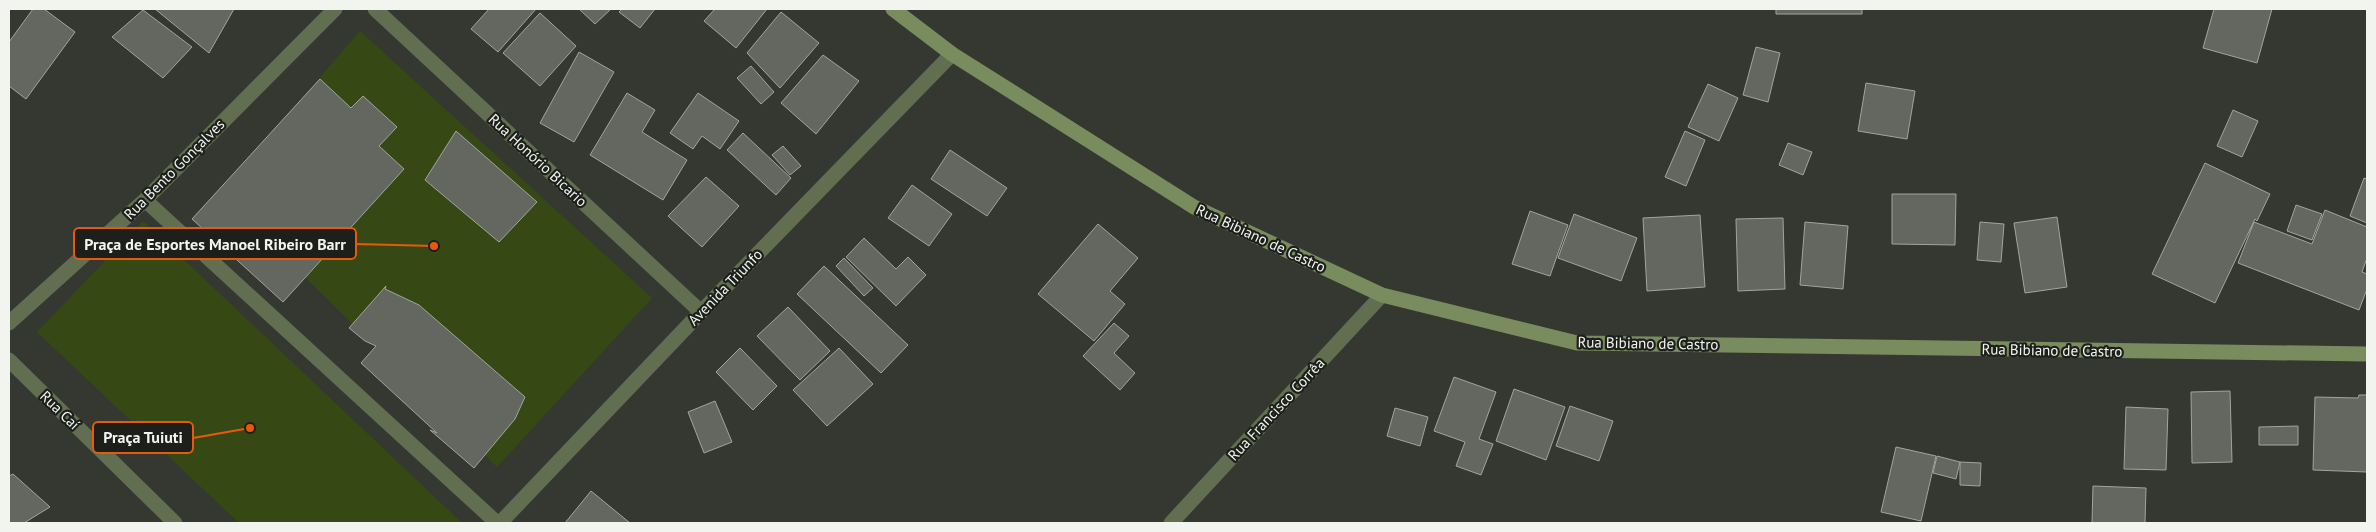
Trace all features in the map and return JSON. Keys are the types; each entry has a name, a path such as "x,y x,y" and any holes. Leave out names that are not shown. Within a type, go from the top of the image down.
{"street":[{"name":"Rua Bento Gonçalves","path":"9,323 145,200 335,9"},
{"name":"Rua Honório Bicario","path":"375,9 701,312"},
{"name":"Rua Bibiano de Castro","path":"892,9 952,54 1194,207 1382,295 1577,343 2367,354"},
{"name":"Avenida Triunfo","path":"498,523 952,54"},
{"path":"145,200 498,523"},
{"name":"Rua Francisco Corrêa","path":"1171,523 1382,295"},
{"name":"Rua Caí","path":"9,360 175,523"}],"green space":[{"path":"360,31 652,298 497,467 220,193"},
{"path":"143,221 462,523 239,523 37,332"}],"building":[{"path":"33,9 44,9 75,32 26,99 9,86 9,42"},
{"path":"155,9 234,9 209,53"},
{"path":"489,9 536,9 498,52 471,29"},
{"path":"579,9 611,9 595,24"},
{"path":"622,9 655,9 640,28 619,12"},
{"path":"715,9 767,9 736,48 704,21"},
{"path":"1776,9 1862,9 1862,14 1776,14"},
{"path":"2214,9 2272,9 2257,63 2203,48"},
{"path":"143,10 192,47 163,78 112,37"},
{"path":"781,12 819,43 780,88 747,53"},
{"path":"540,13 576,46 540,86 503,53"},
{"path":"1756,47 1780,53 1768,102 1743,95"},
{"path":"579,52 614,72 574,142 540,123"},
{"path":"823,55 859,81 816,134 781,103"},
{"path":"751,66 774,92 761,104 737,78"},
{"path":"320,79 351,108 363,96 397,127 379,146 404,169 283,302 192,219"},
{"path":"1866,83 1915,91 1907,139 1858,131"},
{"path":"1708,84 1738,98 1719,141 1688,127"},
{"path":"627,93 655,110 642,132 687,160 663,200 590,155"},
{"path":"698,93 739,121 720,149 702,136 693,149 670,133"},
{"path":"2233,110 2258,121 2242,157 2217,146"},
{"path":"456,131 537,202 499,242 425,180"},
{"path":"1685,131 1705,140 1686,186 1665,177"},
{"path":"743,133 791,178 776,195 727,150"},
{"path":"1788,143 1812,152 1803,175 1779,165"},
{"path":"783,146 801,166 790,175 772,155"},
{"path":"950,150 1007,188 987,216 931,179"},
{"path":"2205,163 2270,194 2257,221 2255,219 2215,303 2152,274"},
{"path":"706,177 739,206 702,247 668,216"},
{"path":"2364,178 2367,179 2367,223 2350,216"},
{"path":"912,185 952,214 929,246 888,218"},
{"path":"1892,194 1956,194 1955,245 1892,244"},
{"path":"2296,205 2322,214 2312,240 2287,231"},
{"path":"2325,210 2367,227 2367,258 2362,272 2367,274 2367,289 2359,310 2238,263 2254,222 2312,244"},
{"path":"1530,211 1568,225 1550,276 1512,264"},
{"path":"1574,214 1637,238 1621,281 1558,258"},
{"path":"1700,215 1705,287 1647,291 1643,218"},
{"path":"2057,217 2067,287 2025,293 2014,223"},
{"path":"1783,218 1785,289 1738,291 1736,219"},
{"path":"1805,222 1848,226 1843,289 1800,285"},
{"path":"1980,222 2004,224 2001,262 1977,260"},
{"path":"1098,224 1138,258 1110,291 1125,304 1094,341 1038,294"},
{"path":"864,238 896,269 908,257 926,275 896,306 846,257"},
{"path":"844,258 873,288 864,296 836,266"},
{"path":"824,266 908,345 881,373 797,294"},
{"path":"386,286 385,289 419,305 525,397 515,419 474,468 430,430 437,433 361,363 376,346 365,341 349,328"},
{"path":"788,307 830,351 800,380 757,336"},
{"path":"1114,323 1129,336 1114,353 1135,373 1120,390 1083,356"},
{"path":"740,348 777,386 753,410 716,372"},
{"path":"839,348 873,384 827,426 793,390"},
{"path":"1454,377 1496,392 1479,439 1493,444 1481,475 1456,466 1465,442 1434,431"},
{"path":"1514,389 1565,407 1546,460 1496,441"},
{"path":"2230,391 2232,462 2192,463 2191,392"},
{"path":"2359,395 2367,395 2367,472 2313,470 2315,397 2358,398"},
{"path":"715,401 732,442 704,453 688,412"},
{"path":"1570,406 1613,421 1599,461 1556,446"},
{"path":"2126,407 2168,409 2166,470 2124,469"},
{"path":"1395,408 1428,417 1420,446 1387,436"},
{"path":"2298,426 2298,445 2259,445 2259,427"},
{"path":"1896,447 1936,456 1921,521 1881,512"},
{"path":"1937,456 1960,462 1956,479 1933,473"},
{"path":"1960,462 1981,463 1980,486 1960,485"},
{"path":"13,474 50,507 24,523 9,523 9,476"},
{"path":"2093,486 2146,488 2145,523 2092,523"},
{"path":"591,491 630,523 565,523"}],"place":[{"name":"Praça de Esportes Manoel Ribeiro Barr","path":"434,246"},
{"name":"Praça Tuiuti","path":"250,428"}]}
